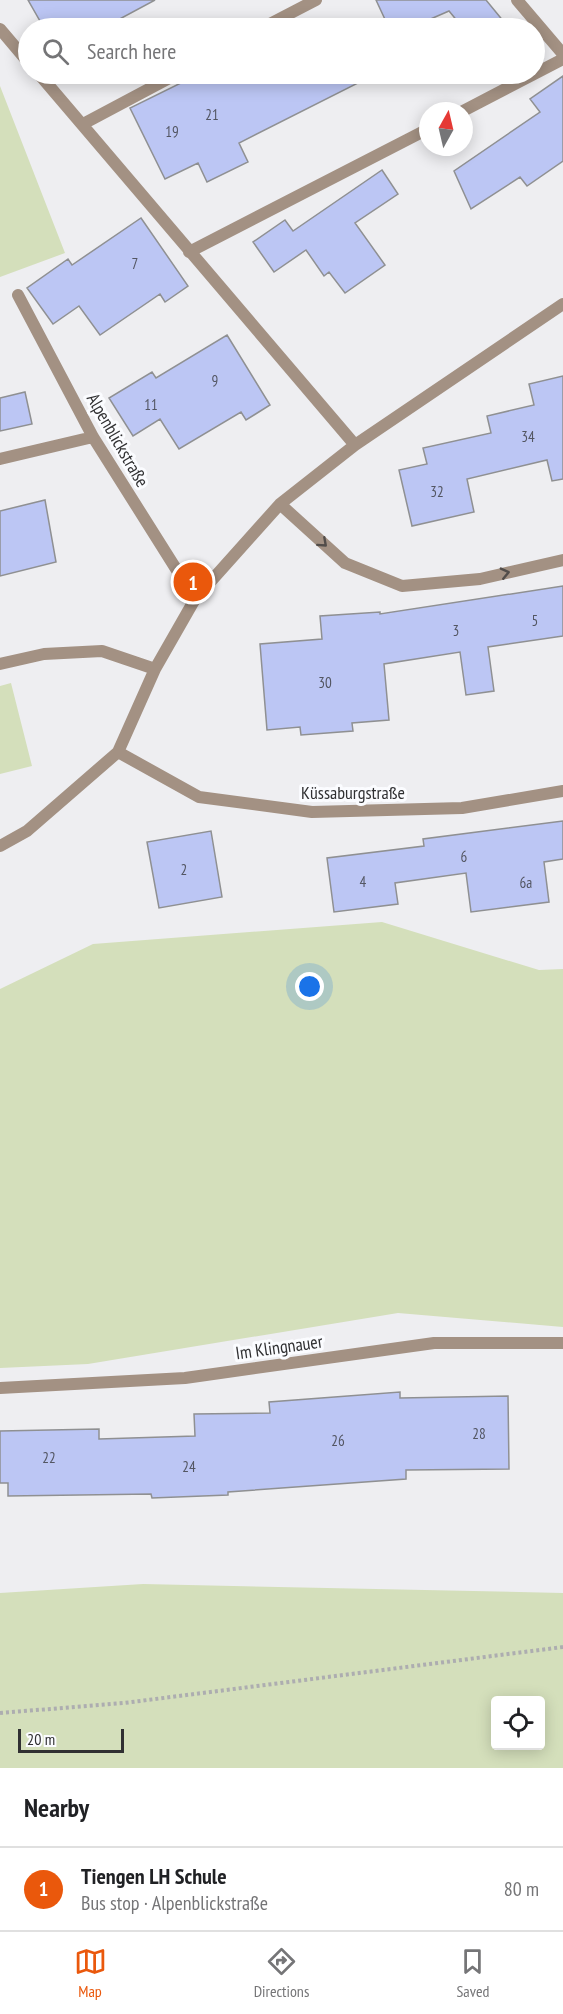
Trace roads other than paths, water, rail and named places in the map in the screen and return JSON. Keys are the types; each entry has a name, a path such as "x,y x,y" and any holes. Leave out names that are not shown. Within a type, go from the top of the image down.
{"street":[{"path":"281,18 316,0"},
{"path":"517,0 532,18"},
{"path":"0,29 18,50"},
{"path":"545,33 563,54"},
{"path":"545,68 563,59"},
{"path":"48,84 355,445"},
{"path":"83,123 158,84"},
{"path":"473,106 515,84"},
{"path":"189,252 419,134"},
{"name":"Alpenblickstraße","path":"18,295 93,437 195,599"},
{"path":"0,846 27,831 118,752 155,669 195,599 280,504 355,445 563,304"},
{"path":"0,459 93,437"},
{"path":"280,504 345,563 402,586 480,579 563,560"},
{"path":"0,664 44,654 102,651 155,669"},
{"name":"Küssaburgstraße","path":"118,752 199,797 312,812 462,808 563,791"},
{"name":"Im Klingnauer","path":"0,1388 185,1378 434,1343 563,1344"}],"place":[{"name":"Tiengen LH Schule","path":"193,582"}]}
